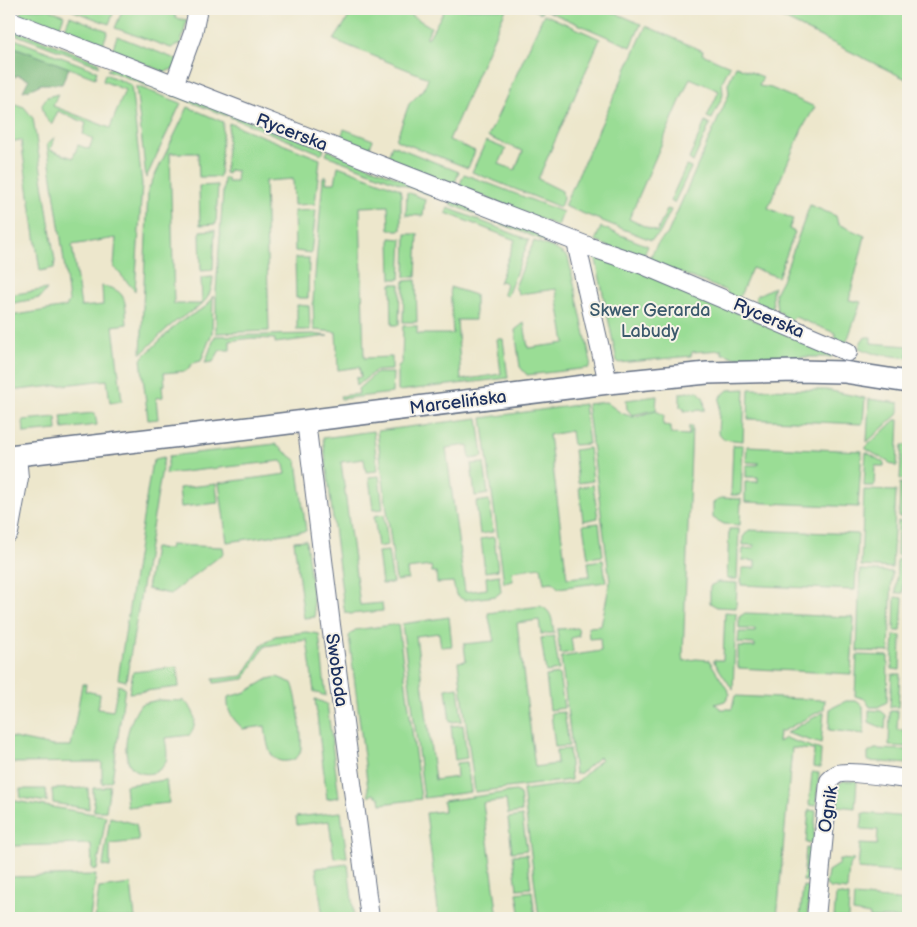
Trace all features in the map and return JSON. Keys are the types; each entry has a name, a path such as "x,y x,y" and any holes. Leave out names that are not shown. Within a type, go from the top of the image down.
{"street":[{"path":"174,86 198,9"},
{"name":"Rycerska","path":"9,20 576,242 644,265 848,352"},
{"path":"576,242 608,384"},
{"name":"Marcelińska","path":"13,455 608,384 707,374 796,371 844,372 908,382"},
{"name":"Swoboda","path":"306,421 370,918"},
{"path":"9,533 18,478 13,455"},
{"name":"Ognik","path":"816,918 829,781 838,774 849,772 908,779"}],"green space":[{"path":"23,9 48,9 64,15 58,31 20,16"},
{"path":"72,9 115,9 109,24"},
{"path":"123,9 175,9 175,18 187,20 181,43 171,48 115,28"},
{"path":"354,9 400,9 431,27 426,38 429,37 445,9 506,9 449,140 475,151 468,168 396,140 409,104 424,89 428,78 334,40"},
{"path":"531,9 543,9 541,13"},
{"path":"543,9 606,9 641,24 631,47"},
{"path":"764,9 908,9 908,80"},
{"path":"544,14 600,39 538,179 562,191 563,199 560,207 472,172 486,141 506,149 499,164 515,170 523,151 488,137"},
{"path":"70,16 108,31 102,47 63,33"},
{"path":"646,26 703,51 702,54 730,66 722,82 723,95 712,119 707,117 719,91 690,78 629,219 657,232 667,209 671,210 660,233 651,240 564,206"},
{"path":"9,27 98,62 99,66 9,32"},
{"path":"117,36 178,60 175,68 165,72 112,51"},
{"path":"9,37 97,71 95,78 9,45"},
{"path":"9,45 69,68 62,84 41,84 23,91 29,79 9,74"},
{"path":"736,66 763,77 759,86 771,88 815,107 802,129 768,208 793,219 789,229 795,232 778,277 752,268 737,299 727,294 727,291 649,261 656,246 667,235 729,94 728,84"},
{"path":"112,67 228,112 227,116 107,70"},
{"path":"105,74 131,85 142,184 135,291 114,267 116,238 72,245 81,307 103,305 102,286 117,291 124,298 127,324 113,326 122,401 110,403 107,380 9,391 9,338 13,337 10,316 66,307 69,301 47,144 55,137 50,150 73,158 78,145 89,149 93,139 83,134 86,123 58,111 52,124 45,116 42,104 47,97 58,94 53,106 110,128 125,90 103,81"},
{"path":"136,86 181,103 146,178"},
{"path":"9,102 24,107 33,118 55,261 54,268 40,271 21,140 9,142 9,134 12,134 9,131"},
{"path":"188,107 223,122 220,177 199,177 198,153 170,153 174,304 202,304 171,326 141,354 148,190"},
{"path":"231,113 324,149 322,154 230,117"},
{"path":"705,122 710,124 693,162 689,159"},
{"path":"229,123 320,159 315,204 294,205 293,179 265,181 269,331 216,333 216,292 224,178 228,179 228,182 236,182 237,171 229,170 228,174 225,173"},
{"path":"344,129 373,140 368,151 340,140"},
{"path":"392,145 459,172 454,185 391,161 389,154"},
{"path":"328,150 442,195 440,199 326,155"},
{"path":"338,166 400,189 401,194 401,230 389,230 388,206 360,207 364,358 392,357 392,370 375,371 357,386 356,378 361,377 359,367 338,370 336,332 314,330 313,301 323,177 327,177 326,183 335,183"},
{"path":"686,166 691,168 674,203 670,201"},
{"path":"464,174 563,212 558,226 459,187"},
{"path":"218,185 216,224 200,225 199,186"},
{"path":"407,192 425,199 423,216 406,215"},
{"path":"452,199 565,246 563,248 450,204"},
{"path":"810,205 836,216 838,224 865,236 849,300 861,302 846,344 836,339 835,333 795,317 792,320 782,317 782,313 777,311 775,293 783,278"},
{"path":"448,208 529,240 507,296 503,294 506,283 501,281 499,283 515,240 446,213"},
{"path":"316,210 311,253 295,251 294,211"},
{"path":"601,227 648,246 644,255 636,252 634,257 595,241"},
{"path":"215,230 213,270 201,271 200,231"},
{"path":"406,234 418,234 416,277 405,277"},
{"path":"390,238 402,239 400,279 391,279"},
{"path":"534,241 554,248 568,257 591,362 589,368 527,375 520,367 515,330 524,323 528,348 565,343 556,289 519,294 515,287"},
{"name":"Skwer Gerarda Labudy","path":"595,255 632,267 832,354 832,357 733,357 722,354 722,350 692,352 691,356 619,363 617,361"},
{"path":"295,258 309,258 308,298 296,298"},
{"path":"213,277 212,287 202,304 201,278"},
{"path":"416,280 417,322 403,322 404,281"},
{"path":"391,284 400,284 399,325 392,325"},
{"path":"450,287 475,295 475,320 457,320 461,380 501,374 497,339 503,339 508,378 398,391 398,366 402,363 403,326 417,326 417,334 453,334"},
{"path":"774,287 772,292 773,310 765,309 756,304 756,296"},
{"path":"47,289 40,298 9,304 9,295"},
{"path":"213,296 212,333 201,361 193,363 186,371 164,373 163,397 156,398 158,419 148,420 141,359 178,323 207,306"},
{"path":"297,305 309,306 310,330 297,330"},
{"path":"313,334 328,336 275,343 275,339 251,338 230,341 230,350 220,350 213,362 205,363 215,336"},
{"path":"866,337 871,337 871,343 908,346 908,358 872,353 859,348 862,340"},
{"path":"376,373 393,373 392,393 341,399 340,396 359,394 358,389"},
{"path":"745,389 743,441 723,439 718,433 720,397 728,390"},
{"path":"749,389 827,390 865,398 863,422 862,424 748,419"},
{"path":"698,391 704,399 705,410 684,411 684,408 680,407 680,393"},
{"path":"657,396 656,410 632,415 627,409 626,400"},
{"path":"869,399 899,403 899,413 867,442"},
{"path":"606,402 621,413 633,417 656,411 664,415 663,425 671,426 671,434 689,435 689,426 692,426 683,655 684,661 696,659 709,660 730,694 725,701 715,704 721,709 732,709 735,696 825,700 824,709 779,732 778,742 785,738 821,750 820,768 813,767 814,750 792,748 777,918 539,918 523,790 576,783 601,759 599,757 581,773 575,774 561,657 601,651 600,638 589,639 588,627 601,626 610,582 587,404"},
{"path":"584,404 589,444 573,445 571,431 549,435 567,578 590,576 588,562 603,560 606,582 558,588 553,582 544,583 541,567 512,571 513,581 504,583 482,418"},
{"path":"95,413 97,425 63,429 61,416"},
{"path":"56,417 57,430 24,433 23,420"},
{"path":"478,418 483,457 470,459 468,445 446,448 465,592 487,589 486,577 499,575 501,592 496,596 464,600 456,595 453,582 437,583 436,572 432,572 431,566 407,569 408,579 396,581 377,431"},
{"path":"895,420 899,420 897,466 866,449"},
{"path":"373,431 378,471 366,472 364,459 341,462 360,605 382,603 383,611 350,614 345,612 344,608 323,438"},
{"path":"275,444 297,461 306,531 227,542 219,483 286,474 281,461 166,474 169,456"},
{"path":"733,445 743,445 741,495 731,495"},
{"path":"902,445 908,445 908,480 900,479"},
{"path":"747,446 862,451 858,507 745,502 745,482 758,482 758,477 746,477 746,465 758,465 759,463 746,462"},
{"path":"589,448 593,481 578,483 574,450"},
{"path":"866,452 884,463 884,466 875,466 874,486 864,486"},
{"path":"164,457 126,681 118,679 151,467 155,459"},
{"path":"484,463 488,494 475,496 471,464"},
{"path":"379,476 383,509 373,510 369,477"},
{"path":"900,483 908,484 906,518 899,517"},
{"path":"216,484 218,503 181,507 179,488"},
{"path":"593,485 598,518 583,521 579,487"},
{"path":"864,490 896,491 892,568 861,566"},
{"path":"721,498 741,499 740,525 724,524 713,518 713,503"},
{"path":"489,500 493,532 480,534 476,502"},
{"path":"384,514 388,545 378,547 374,516"},
{"path":"898,521 906,522 905,555 897,555"},
{"path":"599,523 603,556 588,558 583,525"},
{"path":"729,529 739,529 737,579 727,579"},
{"path":"749,530 858,534 855,590 741,585 742,568 755,568 755,561 742,560 743,549 754,548 754,545 743,545 743,537"},
{"path":"494,537 498,570 485,572 481,539"},
{"path":"306,540 315,617 304,618 294,541"},
{"path":"170,545 223,547 224,553 170,594 147,589 154,548 169,549"},
{"path":"388,551 393,583 382,584 378,552"},
{"path":"897,559 904,559 903,593 896,593"},
{"path":"860,570 892,572 889,652 857,651"},
{"path":"718,582 737,583 736,608 717,607 710,603 710,586"},
{"path":"895,597 903,598 901,631 894,631"},
{"path":"540,606 550,614 554,633 541,634 539,620 517,623 535,767 557,764 556,750 569,749 571,780 475,792 458,662 466,661 464,644 494,641 488,613"},
{"path":"725,612 736,613 733,690 713,660 723,660"},
{"path":"745,613 852,617 854,619 851,674 738,668 738,647 755,647 755,644 738,643 739,632 755,632 755,629 739,629 739,617"},
{"path":"449,617 452,646 441,647 439,633 416,636 435,780 457,777 456,763 467,762 471,792 424,798 402,624"},
{"path":"398,624 421,799 381,804 380,798 373,794 369,797 349,636 355,630"},
{"path":"578,628 579,636 571,638 573,652 560,654 557,629"},
{"path":"306,632 319,634 326,696 314,692 307,640 265,646 244,679 214,683 213,679 243,676 261,646 275,636"},
{"path":"894,635 901,636 900,670 892,669"},
{"path":"554,636 559,670 546,672 541,638"},
{"path":"857,655 888,656 887,702 878,707 870,707 865,699 855,696"},
{"path":"177,667 179,687 129,693 133,672"},
{"path":"559,674 564,708 550,710 546,676"},
{"path":"892,674 900,674 898,707 890,707"},
{"path":"277,677 292,683 299,718 300,753 296,758 289,761 280,761 272,755 269,750 265,726 243,729 233,718 228,707 228,697 246,692 268,679"},
{"path":"82,684 86,684 85,691 100,694 98,709 113,711 118,685 125,687 112,780 102,784 102,762 9,763 9,737 53,746 71,746"},
{"path":"458,687 462,721 450,722 446,689"},
{"path":"315,699 327,704 339,797 327,799"},
{"path":"158,700 184,701 195,717 194,726 190,735 165,738 167,755 163,766 154,773 142,773 132,768 129,763 126,740 133,717 141,704"},
{"path":"846,701 856,701 863,706 864,734 829,730 830,709"},
{"path":"869,710 881,711 886,715 885,729 869,722"},
{"path":"890,711 898,711 897,730 908,730 908,747 889,746"},
{"path":"564,712 569,746 555,747 551,713"},
{"path":"824,712 821,744 786,733"},
{"path":"463,725 467,758 455,760 451,726"},
{"path":"875,749 908,750 908,764 868,761 868,753"},
{"path":"812,772 819,773 816,806 809,805"},
{"path":"166,780 169,803 127,807 125,785"},
{"path":"843,781 857,781 855,808 838,806 835,792"},
{"path":"110,785 106,811 94,811 93,788 102,788"},
{"path":"88,788 89,809 53,803 52,789"},
{"path":"20,789 46,789 47,802 21,798"},
{"path":"516,791 520,794 522,812 508,814 506,800 483,803 498,918 439,918 426,813 444,811 443,801"},
{"path":"9,800 106,816 97,870 92,869 91,844 9,846"},
{"path":"809,810 816,811 813,844 806,843"},
{"path":"341,812 347,857 334,858 329,821 297,825 296,817"},
{"path":"863,813 908,817 908,873 858,869 860,844 877,845 878,830 861,829"},
{"path":"522,816 527,850 512,852 508,818"},
{"path":"110,817 136,824 139,841 110,844 110,867 103,866"},
{"path":"806,848 813,849 810,881 803,881"},
{"path":"527,854 531,888 517,889 513,855"},
{"path":"839,859 854,860 849,866 847,890 830,888 826,885 828,871 839,864"},
{"path":"348,864 354,918 323,918 316,868"},
{"path":"96,875 90,918 9,918 9,877"},
{"path":"131,884 135,918 95,918 99,888"},
{"path":"803,886 810,887 807,918 800,918"},
{"path":"532,891 535,918 521,918 517,893"},
{"path":"836,894 849,896 848,918 834,918"},
{"path":"854,896 908,901 908,918 870,918 870,915 853,912"}]}
